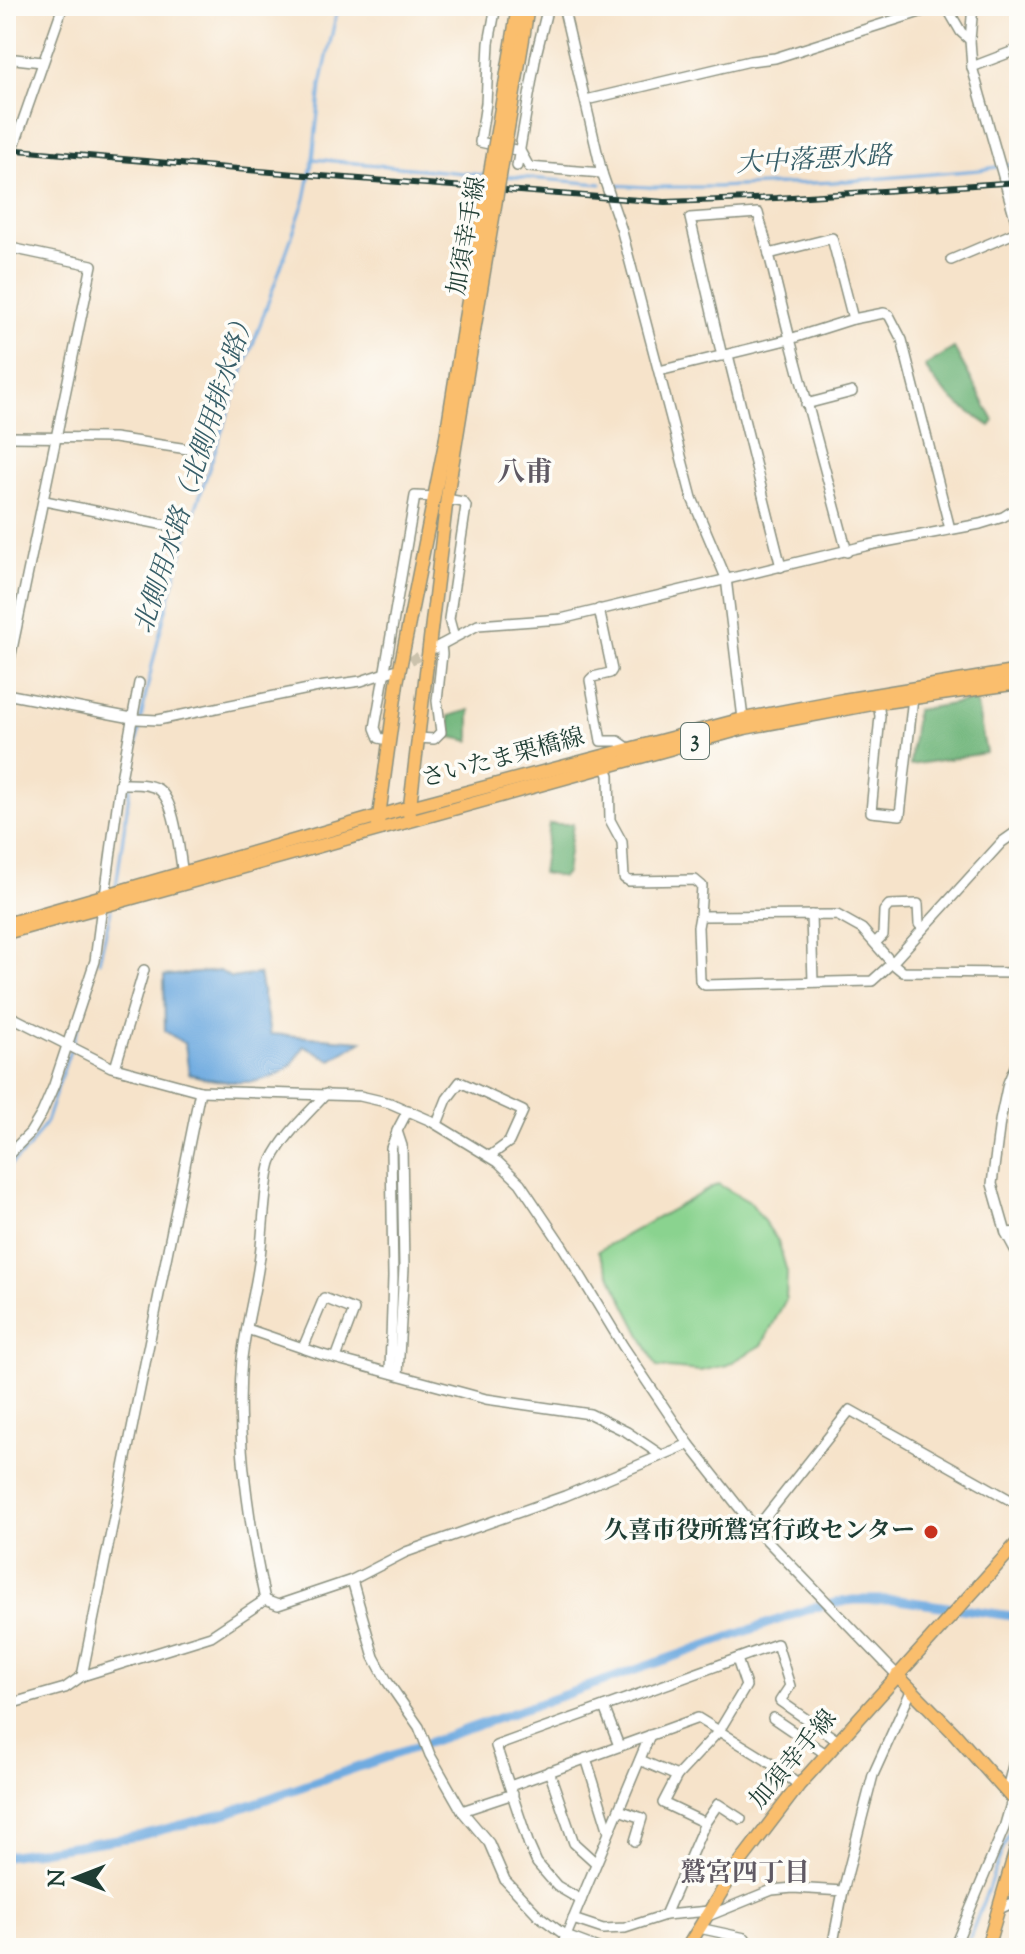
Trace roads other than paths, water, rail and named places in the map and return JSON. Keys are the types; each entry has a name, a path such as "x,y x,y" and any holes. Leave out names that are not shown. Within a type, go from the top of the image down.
{"main road":[{"name":"加須幸手線","path":"518,6 518,38"},
{"name":"加須幸手線","path":"440,498 450,473 469,330 518,38 528,6"},
{"name":"加須幸手線","path":"440,498 445,443 469,330"},
{"path":"409,822 440,498"},
{"path":"378,831 397,683 440,498"},
{"name":"さいたま栗橋線","path":"6,924 378,831 605,766 632,753 743,719 1019,671"},
{"name":"さいたま栗橋線","path":"6,933 183,874 410,807 745,728 913,697 1019,683"},
{"name":"加須幸手線","path":"687,1948 738,1865 799,1785 1019,1541"},
{"path":"897,1675 1013,1797"},
{"path":"987,1948 1019,1839"}],"street":[{"path":"6,169 63,6"},
{"path":"496,6 479,139 482,143 520,151 529,167 602,173"},
{"path":"517,166 536,55 548,6"},
{"path":"563,6 602,173 621,228 692,498 726,578 743,719"},
{"path":"586,100 750,61 775,58 939,6"},
{"path":"946,6 961,32 970,40"},
{"path":"951,260 1019,231 972,67 970,40 973,6"},
{"path":"972,67 1019,49"},
{"path":"6,58 42,62"},
{"path":"781,567 690,218 758,213 847,552"},
{"path":"769,254 832,238 853,319"},
{"path":"6,247 92,265 6,678"},
{"path":"659,371 790,339 853,319 884,313 889,315 902,340 950,529"},
{"path":"806,404 852,392"},
{"path":"6,437 114,438 201,451"},
{"path":"388,740 379,738 375,728 389,672 415,496 463,502 466,506 449,619 454,637"},
{"path":"45,501 175,527"},
{"path":"418,738 434,739 441,732 437,701 442,654 438,646 478,625 561,619 869,545 1003,517 1019,507"},
{"path":"599,609 612,670 590,680 601,741 618,741 632,753"},
{"path":"6,694 139,719 213,710 389,672"},
{"path":"6,1157 30,1133 42,1113 71,1046 95,961 110,899 120,784 139,719 139,683"},
{"path":"878,703 880,716 871,812 900,815 913,697"},
{"path":"605,766 609,775 610,820 622,842 624,878 629,881 695,880 702,886 698,927 700,981 705,985 872,981 1002,842 1019,830"},
{"path":"120,784 145,785 156,788 164,795 174,819 183,874"},
{"path":"875,943 883,935 884,911 889,905 918,904 919,924 923,928"},
{"path":"811,915 813,982"},
{"path":"700,916 837,915 862,929 903,972 1019,973"},
{"path":"115,1068 144,970"},
{"path":"6,1014 115,1068 200,1091 360,1096 390,1103 437,1124 490,1156 520,1183 689,1444 756,1529 897,1675"},
{"path":"1019,1057 1008,1083 992,1184 1006,1233 1019,1257"},
{"path":"437,1124 447,1099 460,1082 523,1111 509,1142 490,1156"},
{"path":"82,1676 200,1091"},
{"path":"265,1600 252,1537 245,1476 240,1382 258,1275 270,1164 278,1147 326,1094"},
{"path":"394,1373 404,1268 396,1147 397,1131 408,1110"},
{"path":"1006,1233 1019,1232"},
{"path":"303,1348 324,1298 354,1310 336,1358"},
{"path":"247,1329 336,1358 486,1399 590,1414 627,1432 661,1455"},
{"path":"756,1529 850,1410 1019,1505"},
{"path":"265,1600 278,1605 352,1580 406,1552 561,1498 689,1444"},
{"path":"352,1580 370,1649 387,1681 424,1736 430,1755 462,1811 489,1843 505,1880 539,1916 566,1936 598,1948"},
{"path":"6,1705 65,1688 82,1676 211,1636 265,1600"},
{"path":"581,1900 557,1886 537,1863 496,1746 777,1644 790,1686 780,1701 838,1741"},
{"path":"705,1823 663,1803 677,1776 719,1731 746,1686 737,1659"},
{"path":"832,1948 843,1891 873,1775 912,1689"},
{"path":"604,1707 619,1746"},
{"path":"462,1811 549,1771 698,1718 766,1760 799,1785"},
{"path":"773,1718 826,1754"},
{"path":"561,1948 650,1735"},
{"path":"954,1948 1004,1828 1013,1797 1019,1742"},
{"path":"586,1758 609,1832"},
{"path":"640,1760 677,1776"},
{"path":"549,1771 574,1843 596,1863"},
{"path":"665,1915 705,1823 718,1804 741,1819"},
{"path":"619,1810 642,1818 635,1841"},
{"path":"573,1919 603,1929 625,1928 665,1915 708,1914 772,1890 843,1891"},
{"path":"997,1910 1019,1900"},
{"path":"699,1928 745,1938"}],"water":[{"path":"220,971 231,978 259,974 270,1034 362,1041 331,1060 304,1046 289,1067 253,1082 227,1082 189,1074 185,1044 165,1031 164,976"}],"waterway":[{"name":"北側用水路（北側用排水路）","path":"131,780 160,631 181,558 203,485 305,199 321,85 338,6"},
{"name":"大中落悪水路","path":"313,159 485,175"},
{"name":"大中落悪水路","path":"611,185 716,187 835,182 979,170 1019,163"},
{"name":"大中落悪水路","path":"504,176 601,184"},
{"name":"北側用水路（北側用排水路）","path":"116,887 130,787"},
{"name":"北側用水路（北側用排水路）","path":"99,961 111,910"},
{"name":"北側用水路（北側用排水路）","path":"6,1169 29,1148 46,1122 90,991"},
{"path":"6,1856 138,1836 227,1813 815,1607 853,1600 898,1600 1019,1617"},
{"path":"966,1948 1016,1814"}],"tunnel":[{"path":"399,667 432,649"}],"railway":[{"path":"6,149 665,202 1019,182"}],"place":[{"name":"久喜市役所鷲宮行政センター","path":"931,1532"}],"district":[{"name":"八甫","path":"525,474"},
{"name":"鷲宮四丁目","path":"745,1874"}]}
